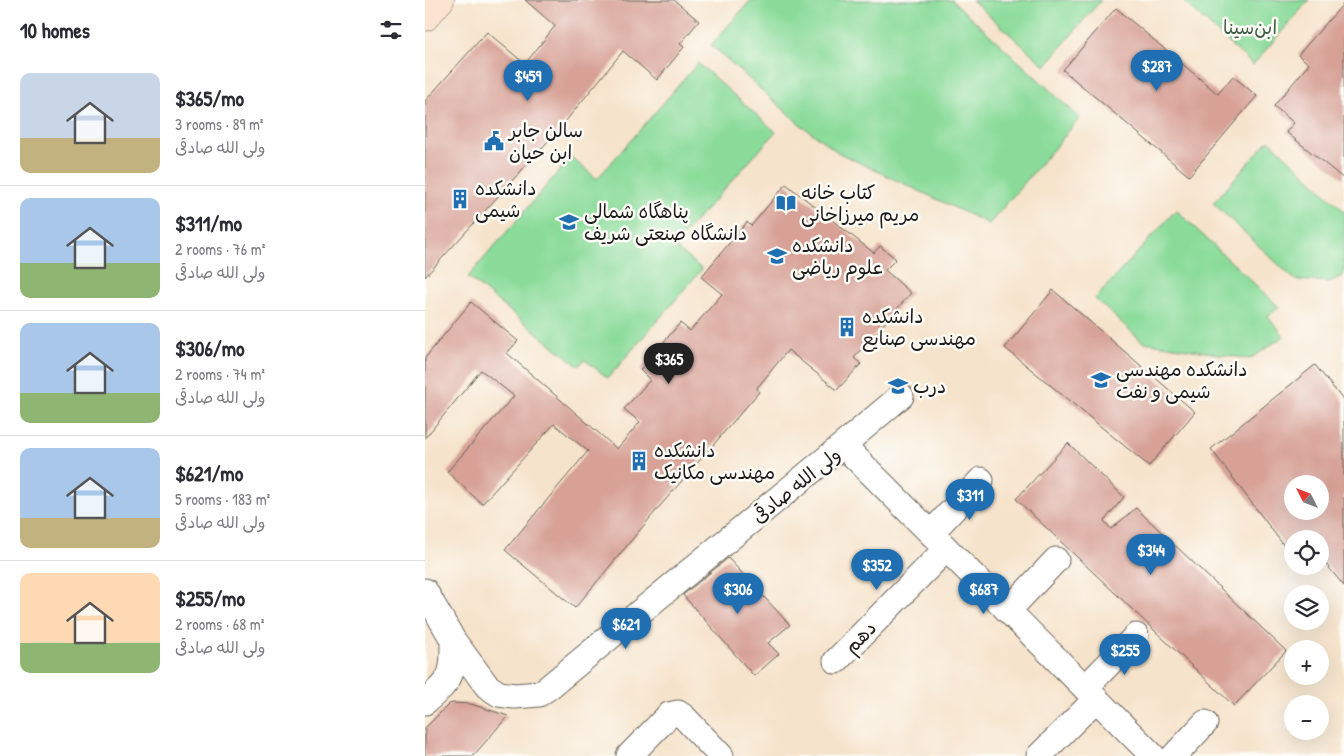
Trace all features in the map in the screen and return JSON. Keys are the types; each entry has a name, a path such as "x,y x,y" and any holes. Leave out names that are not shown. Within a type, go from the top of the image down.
{"street":[{"path":"425,17 440,0"},
{"path":"843,445 901,396"},
{"name":"ولی الله صادقی","path":"425,592 453,640 487,686 499,694 515,696 539,694 549,688 843,445 1153,756"},
{"name":"دهم","path":"836,661 939,541 981,480"},
{"path":"1008,611 1056,560"},
{"path":"1039,756 1091,694 1135,636"},
{"path":"425,702 447,681 451,674 453,640"},
{"path":"629,756 669,715 678,713 721,756"},
{"path":"1174,756 1205,723"}],"green space":[{"path":"751,0 952,0 1080,118 989,224 839,153 801,125 711,45"},
{"path":"972,0 1101,0 1045,66"},
{"name":"ابن‌سینا","path":"1182,0 1309,0 1253,65"},
{"path":"698,63 776,132 673,246 702,269 608,378 585,360 578,366 468,277 571,157 597,179"},
{"path":"1269,140 1344,211 1344,274 1342,276 1329,282 1295,280 1213,203"},
{"path":"1176,210 1279,307 1268,316 1284,336 1250,359 1143,342 1095,299"}],"building":[{"path":"525,0 674,0 699,21 680,44 684,47 657,80 623,51 560,128 425,277 425,101 487,32 525,64 555,26"},
{"path":"1344,3 1344,179 1286,132 1294,123 1274,106 1309,64 1298,55"},
{"path":"1116,8 1218,94 1233,76 1257,96 1189,176 1063,70"},
{"name":"دانشکده مهندسی مکانیک","path":"786,184 874,253 880,246 896,259 885,270 911,293 854,358 861,364 837,390 788,350 757,388 759,392 575,608 505,550 588,451 554,424 482,504 447,472 514,396 481,370 425,438 425,358 471,302 518,341 507,353 617,449 640,422 624,409 650,380 640,370 680,323 690,331 722,294 701,277 747,222 751,226"},
{"name":"دانشکده مهندسی شیمی و نفت","path":"1053,290 1195,412 1149,466 1005,348"},
{"path":"1315,365 1344,401 1344,586 1329,568 1329,530 1284,530 1284,546 1211,449"},
{"path":"1068,443 1124,497 1104,521 1111,529 1136,508 1284,649 1284,653 1234,706 1016,499"},
{"path":"728,558 790,625 768,643 779,654 754,676 683,595"},
{"path":"449,704 471,704 508,716 473,756 425,756 425,728"}],"place":[{"name":"سالن جابر ابن حیان","path":"494,141"},
{"name":"دانشکده شیمی","path":"460,199"},
{"name":"کتاب خانه مریم میرزاخانی","path":"786,203"},
{"name":"پناهگاه شمالی دانشگاه صنعتی شریف","path":"569,222"},
{"name":"دانشکده علوم ریاضی","path":"777,256"},
{"name":"دانشکده مهندسی صنایع","path":"847,327"},
{"name":"دانشکده مهندسی شیمی و نفت","path":"1101,380"},
{"name":"درب","path":"898,386"},
{"name":"دانشکده مهندسی مکانیک","path":"639,461"}]}
